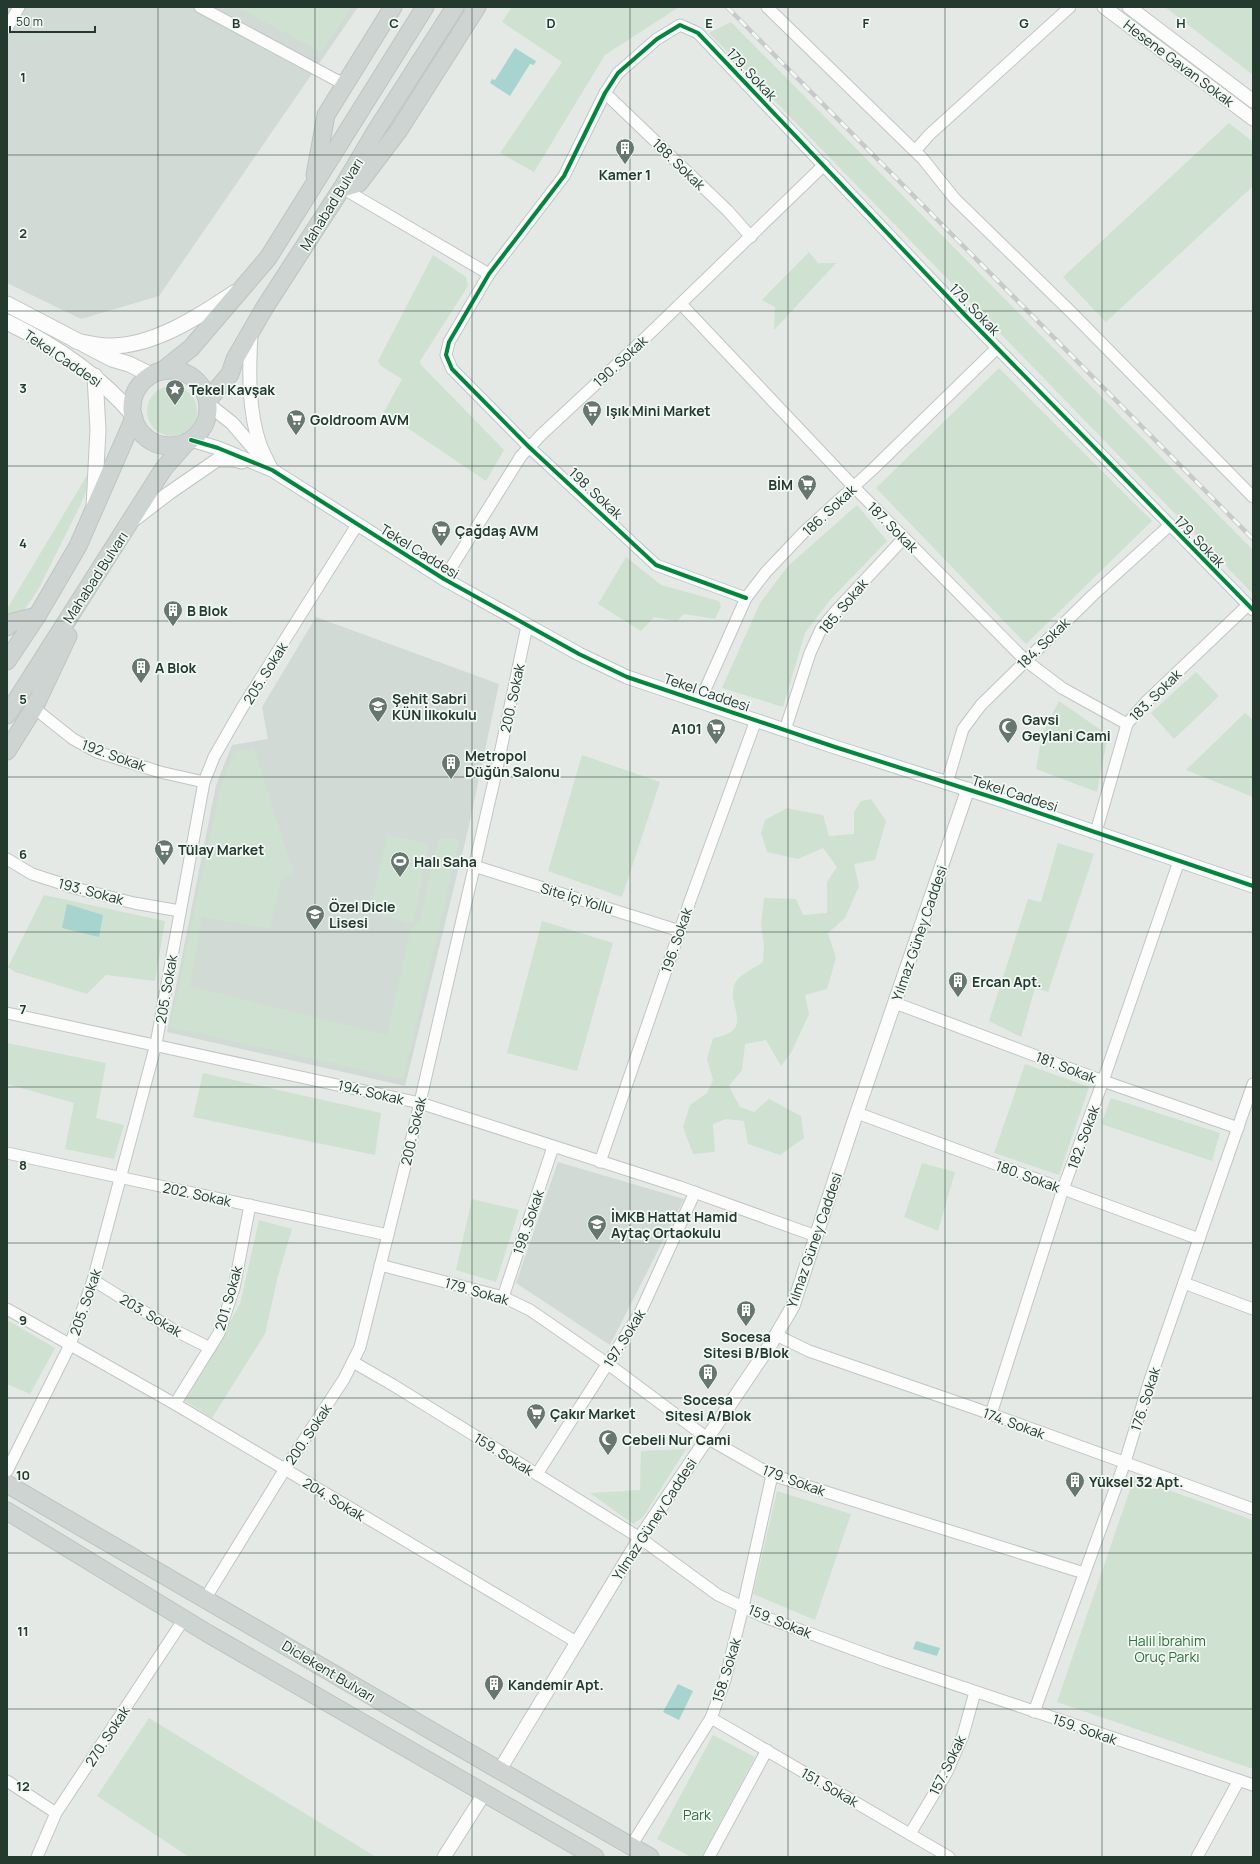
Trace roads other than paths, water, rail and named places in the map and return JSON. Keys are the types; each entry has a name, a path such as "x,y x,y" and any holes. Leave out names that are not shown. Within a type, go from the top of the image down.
{"main road":[{"path":"313,185 326,115 393,7"},
{"name":"Mahabad Bulvarı","path":"157,373 191,348 268,258 425,7"},
{"name":"Mahabad Bulvarı","path":"208,402 230,374 235,359 251,331 455,7"},
{"path":"342,188 359,183 399,130 477,7"},
{"path":"76,341 106,346 138,342 169,331 201,316 246,284"},
{"path":"7,304 112,359 157,373"},
{"name":"Tekel Caddesi","path":"7,322 50,345 94,376 124,403 134,416"},
{"path":"174,370 186,373 196,380 204,389 208,402 207,418 204,427 189,441 172,446 162,445 152,441 144,435 138,427 134,416 134,398 138,389 144,381 157,373 174,370"},
{"path":"93,510 98,430 94,376"},
{"name":"Mahabad Bulvarı","path":"7,661 37,616 78,546 134,416"},
{"name":"Mahabad Bulvarı","path":"7,715 164,468 189,441"},
{"path":"7,751 34,708 97,573"},
{"path":"7,627 13,622 37,616"},
{"name":"Diclekent Bulvarı","path":"7,1484 499,1772 650,1857"},
{"name":"Diclekent Bulvarı","path":"7,1511 184,1619 595,1857"}],"street":[{"path":"7,28 19,7"},
{"path":"200,7 346,84"},
{"path":"767,7 914,151 955,199 1076,316 1253,497"},
{"path":"914,151 929,135 1070,7"},
{"name":"Hesene Gavan Sokak","path":"1104,7 1253,119"},
{"path":"1129,7 1253,101"},
{"name":"179. Sokak","path":"605,93 618,73 657,39 680,25 698,33 997,348 1250,608"},
{"path":"342,188 489,274 564,176 605,93"},
{"name":"188. Sokak","path":"605,93 728,210 751,237"},
{"name":"190. Sokak","path":"444,579 504,482 521,456 529,447 681,304 824,166"},
{"name":"198. Sokak","path":"489,274 449,342 446,355 452,369 529,447 656,564 746,598"},
{"name":"187. Sokak","path":"681,304 854,487 1025,660 1062,688 1127,724"},
{"path":"251,331 249,365 252,404 260,444 272,470"},
{"name":"186. Sokak","path":"700,701 746,598 766,572 804,532 854,487 997,348"},
{"path":"208,402 232,423 272,470"},
{"name":"Tekel Caddesi","path":"189,441 224,450 272,470 444,579 578,654 627,677 968,789 1253,886"},
{"path":"128,524 216,460 233,460 272,470"},
{"name":"205. Sokak","path":"7,1471 70,1344 93,1280 156,1044 204,782 214,757 242,708 356,524"},
{"name":"184. Sokak","path":"947,783 963,729 980,705 1093,595 1170,526"},
{"name":"185. Sokak","path":"785,730 810,653 821,629 904,538"},
{"name":"183. Sokak","path":"1096,832 1127,724 1142,706 1250,608"},
{"name":"200. Sokak","path":"205,1599 328,1404 353,1362 360,1347 420,1103 527,626"},
{"name":"192. Sokak","path":"34,708 73,739 97,752 160,772 204,782"},
{"name":"196. Sokak","path":"600,1162 680,931 756,720"},
{"name":"Yılmaz Güney Caddesi","path":"499,1772 640,1538 776,1335 793,1306 857,1112 968,789"},
{"name":"193. Sokak","path":"7,859 32,874 75,888 180,911"},
{"name":"182. Sokak","path":"991,1414 1063,1189 1103,1081 1179,861"},
{"name":"Site İçi Yollu","path":"474,866 680,931"},
{"name":"181. Sokak","path":"895,1003 1103,1081 1238,1128"},
{"name":"194. Sokak","path":"7,1012 420,1103 695,1192 816,1236"},
{"name":"176. Sokak","path":"1034,1712 1125,1462 1149,1383 1252,1088"},
{"name":"180. Sokak","path":"857,1112 1199,1239"},
{"name":"198. Sokak","path":"503,1297 553,1147"},
{"name":"202. Sokak","path":"7,1153 388,1235"},
{"name":"197. Sokak","path":"537,1474 640,1313 695,1192"},
{"name":"201. Sokak","path":"175,1404 219,1333 234,1288 250,1205"},
{"name":"179. Sokak","path":"380,1265 503,1297 530,1310 608,1364 707,1438 772,1475 1084,1573"},
{"name":"203. Sokak","path":"93,1280 172,1329 210,1348"},
{"path":"1184,1283 1253,1309"},
{"name":"204. Sokak","path":"7,1309 175,1404 578,1642"},
{"name":"174. Sokak","path":"776,1335 809,1351 991,1414 1253,1509"},
{"name":"159. Sokak","path":"353,1362 393,1385 640,1538 718,1595 762,1616 975,1692 1253,1784"},
{"name":"158. Sokak","path":"631,1846 711,1718 725,1680 744,1607 772,1475"},
{"name":"270. Sokak","path":"37,1857 56,1813 184,1619"},
{"name":"157. Sokak","path":"910,1834 947,1772 963,1735 975,1692"},
{"name":"151. Sokak","path":"711,1718 949,1857"},
{"path":"709,1857 767,1750"},
{"path":"1197,1857 1239,1780"},
{"path":"7,1782 56,1813"},
{"path":"444,1857 484,1794"}],"water":[{"path":"515,48 536,61 534,65 530,64 510,96 490,83 492,79 495,80"},
{"path":"67,904 103,915 99,937 62,928"},
{"path":"916,1641 940,1648 937,1656 913,1649"},
{"path":"678,1684 693,1691 679,1720 663,1712"}],"railway":[{"path":"727,7 1253,539"}],"place":[{"name":"Kamer 1","path":"625,165"},
{"name":"Tekel Kavşak","path":"175,406"},
{"name":"Işık Mini Market","path":"592,427"},
{"name":"Goldroom AVM","path":"296,436"},
{"name":"BİM","path":"807,501"},
{"name":"Çağdaş AVM","path":"441,547"},
{"name":"B Blok","path":"173,627"},
{"name":"A Blok","path":"141,684"},
{"name":"Şehit Sabri KÜN İlkokulu","path":"378,723"},
{"name":"Gavsi Geylani Cami","path":"1008,744"},
{"name":"A101","path":"716,745"},
{"name":"Metropol Düğün Salonu","path":"451,780"},
{"name":"Tülay Market","path":"164,866"},
{"name":"Halı Saha","path":"400,878"},
{"name":"Özel Dicle Lisesi","path":"315,931"},
{"name":"Ercan Apt.","path":"958,998"},
{"name":"İMKB Hattat Hamid Aytaç Ortaokulu","path":"597,1241"},
{"name":"Socesa Sitesi B/Blok","path":"746,1327"},
{"name":"Socesa Sitesi A/Blok","path":"708,1390"},
{"name":"Çakır Market","path":"536,1430"},
{"name":"Cebeli Nur Cami","path":"608,1456"},
{"name":"Yüksel 32 Apt.","path":"1075,1498"},
{"name":"Kandemir Apt.","path":"494,1701"}],"park label":[{"name":"Halil İbrahim Oruç Parkı","path":"1167,1648"},
{"name":"Park","path":"697,1814"}]}
